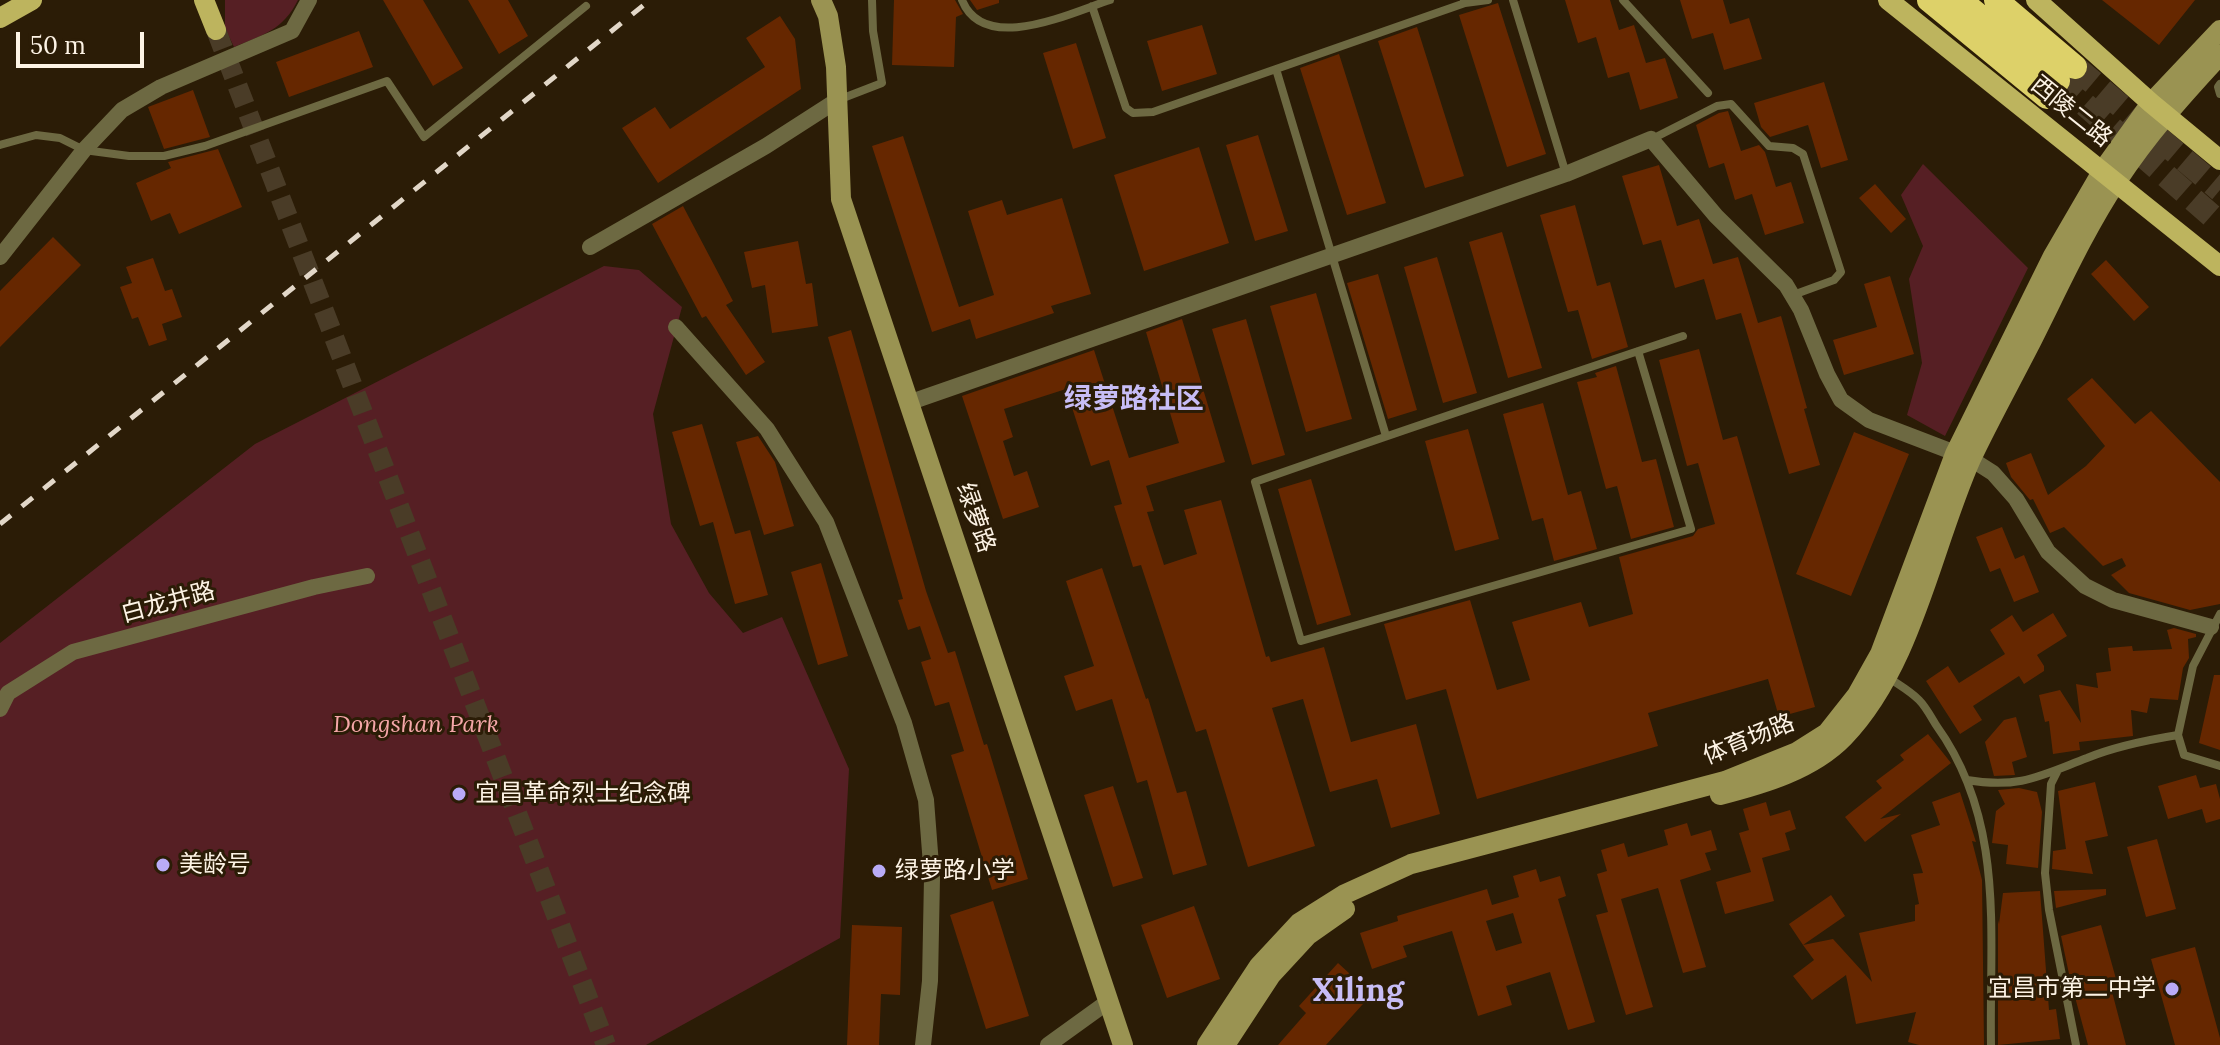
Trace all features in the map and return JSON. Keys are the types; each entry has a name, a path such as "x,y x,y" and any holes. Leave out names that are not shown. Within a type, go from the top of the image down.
{"highway":[{"path":"1929,0 2060,82"},
{"path":"1960,0 2060,82"},
{"path":"1996,0 2060,82"}],"main road":[{"path":"0,18 32,0"},
{"name":"绿萝路","path":"821,0 828,16 836,67 841,199 1123,1045"},
{"name":"西陵二路","path":"1888,0 2220,266"},
{"path":"2036,0 2220,160"},
{"path":"205,1 216,30"},
{"path":"2158,108 2220,30"},
{"path":"2158,108 2220,55"},
{"name":"体育场路","path":"1207,1045 1259,966 1299,923 1345,894 1411,864 1725,781 1797,752 1827,733 1845,713 1880,654 1963,457 2053,256 2158,108"},
{"name":"体育场路","path":"1225,1045 1271,975 1308,935 1351,905 1411,878 1762,784 1819,756 1843,738 1889,677 1963,457"}],"street":[{"path":"0,257 84,150 122,110 161,87 292,31 309,0"},
{"path":"590,247 642,214 766,146 836,101"},
{"path":"908,403 1566,174 1651,139 1716,216 1786,285 1841,400 1869,420 1963,457 1993,473 2016,499 2048,552 2085,586 2113,600 2216,620"},
{"path":"676,327 767,429 826,522 904,723 926,800 932,878 930,981 923,1045"},
{"name":"白龙井路","path":"0,709 8,693 73,652 314,587 367,576"},
{"path":"1048,1045 1109,1001"}],"lane":[{"path":"836,101 882,83 873,31 872,0"},
{"path":"962,0 968,13 980,22 999,29 1022,27 1110,0"},
{"path":"1092,6 1126,108 1133,113 1153,112 1464,2 1488,0"},
{"path":"1513,0 1566,174"},
{"path":"1623,0 1708,93"},
{"path":"0,145 36,135 60,138 84,150 129,156 164,156 205,146 387,81 424,137 586,6"},
{"path":"1276,69 1386,436"},
{"path":"2220,84 2220,94"},
{"path":"1651,139 1717,106 1731,104 1769,146 1793,148 1803,154 1841,272 1834,280 1792,296"},
{"path":"1638,351 1691,529 1301,641 1255,482 1386,436 1638,351 1683,336"},
{"path":"2216,620 2193,666 2178,735 2184,755 2220,766"},
{"path":"1889,677 1919,700 1949,743 1967,780 1987,849 1992,895 1991,1045"},
{"path":"1967,780 2007,783 2057,772 2113,749 2178,735"},
{"path":"2057,772 2051,784 2045,873 2049,910 2076,1045"}],"green space":[{"path":"225,0 298,0 279,25 234,47 225,28"},
{"path":"1923,164 2028,268 1945,436 1907,415 1922,363 1909,279 1923,246 1901,195"},
{"name":"Dongshan Park","path":"604,266 639,270 682,307 653,414 671,524 709,593 743,633 782,617 849,769 840,938 646,1045 0,1045 0,643 255,444"}],"building":[{"path":"383,0 423,0 463,68 433,86"},
{"path":"468,0 508,0 528,36 499,54"},
{"path":"894,0 955,0 963,14 956,17 954,67 892,65"},
{"path":"970,0 999,0 999,3 977,10"},
{"path":"1565,0 1610,0 1619,30 1634,25 1646,63 1665,58 1678,98 1640,110 1629,72 1608,78 1596,37 1578,43"},
{"path":"1680,0 1723,0 1730,24 1749,18 1762,59 1724,70 1713,33 1692,39"},
{"path":"2102,0 2195,0 2159,45"},
{"path":"1498,3 1546,154 1507,167 1459,15"},
{"path":"780,16 795,39 801,89 658,183 622,128 655,107 670,129 765,67 746,38"},
{"path":"1202,25 1217,74 1162,91 1147,41"},
{"path":"1417,27 1464,176 1425,188 1378,41"},
{"path":"359,31 373,67 289,97 276,62"},
{"path":"1076,43 1106,138 1073,149 1043,53"},
{"path":"1339,54 1386,203 1347,215 1300,68"},
{"path":"1824,82 1848,160 1821,168 1808,125 1770,137 1761,127 1754,103"},
{"path":"193,90 210,137 164,149 148,107"},
{"path":"1728,111 1741,151 1759,145 1765,152 1776,187 1791,182 1804,223 1765,235 1752,194 1735,200 1724,163 1709,168 1696,125"},
{"path":"1258,135 1288,231 1255,241 1226,145"},
{"path":"903,136 959,307 994,295 968,211 1002,200 1007,215 1062,198 1091,294 1051,306 1054,313 976,339 970,319 932,332 872,146"},
{"path":"1199,147 1229,243 1144,271 1114,175"},
{"path":"218,149 242,207 179,234 170,213 151,221 136,183 171,168 168,162"},
{"path":"1659,165 1677,226 1699,219 1713,264 1738,257 1758,323 1781,316 1820,465 1789,474 1741,313 1716,320 1704,279 1675,288 1661,240 1643,245 1622,176"},
{"path":"1875,184 1906,219 1891,233 1859,198"},
{"path":"1575,205 1597,286 1610,282 1628,347 1592,359 1578,310 1568,312 1540,215"},
{"path":"683,206 733,301 726,305 765,362 746,375 706,316 702,318 652,224"},
{"path":"1502,232 1542,368 1508,378 1469,242"},
{"path":"53,237 81,265 0,347 0,291"},
{"path":"798,241 806,284 812,283 818,326 772,333 765,285 752,288 744,252"},
{"path":"1437,257 1477,393 1443,403 1404,267"},
{"path":"153,258 165,291 172,289 182,317 162,324 167,340 149,346 138,317 132,319 120,287 132,283 126,267"},
{"path":"2106,260 2149,307 2134,321 2091,274"},
{"path":"1378,274 1417,410 1388,419 1347,283"},
{"path":"1890,276 1914,354 1844,375 1833,340 1877,327 1864,284"},
{"path":"1316,293 1352,419 1306,432 1270,306"},
{"path":"1182,319 1225,462 1146,486 1154,511 1147,512 1164,565 1197,554 1184,510 1221,500 1266,657 1269,656 1271,662 1324,647 1351,742 1416,724 1440,814 1391,828 1377,779 1330,792 1303,699 1272,708 1315,846 1248,867 1206,729 1196,732 1141,565 1133,567 1114,506 1122,504 1109,460 1091,466 1066,389 1004,409 1013,437 1003,441 1014,476 1027,471 1039,507 1003,519 962,396 1094,350 1129,458 1179,443 1146,332"},
{"path":"1246,319 1285,455 1252,465 1212,329"},
{"path":"851,330 926,591 948,653 955,651 1028,879 992,890 951,755 964,751 949,702 935,706 921,662 931,659 920,626 908,630 898,600 903,599 828,337"},
{"path":"1699,349 1723,440 1737,436 1815,707 1779,717 1768,679 1648,713 1658,746 1477,799 1446,689 1406,700 1384,624 1470,600 1497,690 1530,680 1512,622 1581,602 1589,627 1633,614 1619,557 1693,536 1698,529 1715,524 1698,463 1687,466 1659,360"},
{"path":"1616,366 1642,462 1656,459 1674,527 1631,539 1617,486 1606,489 1577,382 1597,377 1595,373"},
{"path":"2092,378 2135,424 2151,411 2220,482 2220,604 2190,610 2129,593 2111,575 2126,566 2122,558 2103,566 2064,527 2050,533 2033,499 2030,500 2011,477 2006,463 2031,453 2048,495 2086,466 2105,446 2067,399"},
{"path":"1543,403 1568,495 1581,491 1597,549 1554,561 1543,518 1532,521 1503,414"},
{"path":"702,424 735,534 750,530 768,595 735,604 713,522 700,526 672,432"},
{"path":"1468,429 1499,539 1455,551 1425,441"},
{"path":"1854,432 1909,454 1851,596 1796,574"},
{"path":"758,436 775,462 794,526 764,535 736,442"},
{"path":"1311,479 1351,615 1317,625 1278,489"},
{"path":"2002,527 2015,559 2024,555 2039,592 2014,602 2000,568 1990,572 1976,537"},
{"path":"821,563 848,656 818,665 791,572"},
{"path":"1102,568 1148,698 1177,793 1186,791 1207,865 1173,875 1147,780 1137,783 1112,699 1076,711 1064,676 1094,666 1066,581"},
{"path":"2053,613 2067,636 2037,655 2044,671 2024,684 2019,676 1973,706 1982,720 1960,734 1926,681 1948,666 1959,683 2005,654 1990,630 2012,615 2023,632"},
{"path":"2174,628 2196,634 2196,637 2188,639 2189,658 2183,668 2178,700 2150,698 2147,713 2131,710 2133,736 2079,742 2080,750 2053,754 2049,721 2045,722 2039,695 2060,690 2081,723 2076,684 2098,688 2096,673 2111,671 2108,648 2132,646 2133,651 2172,649 2167,630"},
{"path":"2214,675 2220,675 2220,750 2199,743"},
{"path":"2016,717 2027,757 2012,762 2015,775 1994,776 1985,742 2004,720"},
{"path":"1928,734 1951,763 1880,819 1901,814 1865,842 1845,817 1882,788 1876,781 1904,760 1900,755"},
{"path":"2196,775 2200,788 2216,784 2220,819 2206,823 2202,809 2168,819 2158,786"},
{"path":"2095,782 2108,836 2085,841 2093,874 2052,869 2053,851 2066,849 2058,791"},
{"path":"1113,786 1143,878 1113,887 1084,795"},
{"path":"2019,788 2037,792 2042,812 2038,868 2006,864 2008,845 1992,843 1996,811 2005,804 1998,790"},
{"path":"1960,792 1976,842 1972,841 1982,880 1984,1045 1919,1045 1908,1042 1916,1012 1856,1024 1846,975 1812,1000 1793,976 1814,960 1803,945 1833,939 1872,982 1859,933 1915,921 1915,905 1919,904 1913,874 1923,873 1911,835 1940,825 1932,802"},
{"path":"1766,802 1770,816 1790,810 1796,829 1785,833 1790,850 1762,858 1774,901 1725,914 1716,882 1751,872 1739,833 1749,830 1743,809"},
{"path":"1687,823 1691,836 1711,830 1717,850 1705,853 1711,870 1680,880 1706,967 1683,973 1658,888 1621,899 1653,1007 1626,1015 1596,915 1608,912 1597,874 1607,871 1601,850 1624,843 1628,857 1668,845 1664,830"},
{"path":"2157,839 2176,909 2146,917 2127,847"},
{"path":"1536,869 1540,882 1560,876 1566,896 1558,899 1595,1022 1568,1030 1550,972 1506,986 1512,1005 1478,1016 1452,931 1403,946 1407,957 1372,969 1360,933 1398,921 1397,916 1487,889 1492,905 1519,897 1513,876","holes":["1513,913 1522,943 1496,951 1486,921"]},
{"path":"2106,889 2106,895 2056,908 2054,891"},
{"path":"2040,891 2049,1010 2056,1009 2060,1039 1998,1045 1998,920 1999,924 2003,893"},
{"path":"1831,895 1845,916 1803,945 1789,924"},
{"path":"993,901 1029,1016 986,1029 950,915"},
{"path":"1194,906 1220,979 1167,998 1141,925"},
{"path":"852,925 902,927 900,995 881,994 879,1045 847,1045"},
{"path":"2101,925 2118,986 2111,988 2126,1045 2088,1045 2075,997 2081,996 2075,974 2069,974 2061,936"},
{"path":"2195,947 2220,1045 2175,1045 2151,959"},
{"path":"1338,963 1372,994 1326,1045 1278,1045 1306,1013 1299,1006"}],"tunnel":[{"path":"216,30 606,1045"},
{"path":"2075,67 2220,190"},
{"path":"2058,81 2220,223"}],"railway":[{"path":"0,524 650,0"}],"place":[{"name":"宜昌革命烈士纪念碑","path":"459,794"},
{"name":"美龄号","path":"163,865"},
{"name":"绿萝路小学","path":"879,871"},
{"name":"宜昌市第二中学","path":"2172,989"}],"district":[{"name":"绿萝路社区","path":"1134,400"},
{"name":"Xiling","path":"1358,992"}]}
